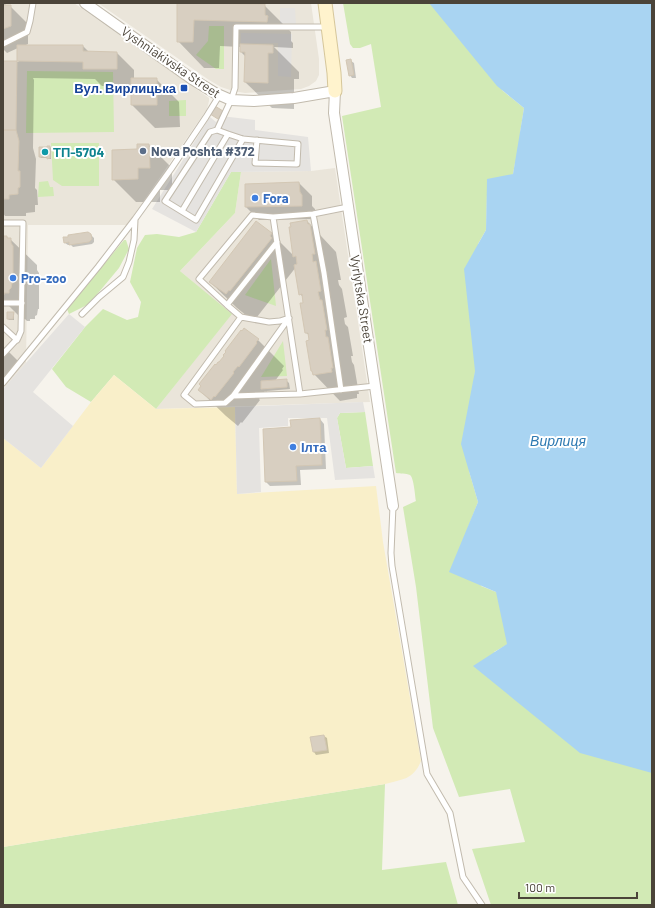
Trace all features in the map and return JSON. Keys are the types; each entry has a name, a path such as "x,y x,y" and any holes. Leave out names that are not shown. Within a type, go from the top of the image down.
{"street":[{"name":"Vyshniakivska Street","path":"85,3 192,79 219,96 231,100 254,101 294,98 335,91"},
{"path":"325,3 335,91"},
{"name":"Vyrlytska Street","path":"335,91 334,113 393,506"}],"lane":[{"path":"3,44 27,32 33,3"},
{"path":"217,130 235,88 236,27 328,27"},
{"path":"3,383 98,267 135,219 171,169 219,96"},
{"path":"243,139 196,220 165,201 210,132 217,130 243,139 257,140 298,144 297,164 256,163 257,140"},
{"path":"182,211 228,134"},
{"path":"288,318 280,321 269,322 241,317 227,306 199,279 252,215 273,217 313,214 348,207"},
{"path":"313,214 324,273 341,390"},
{"path":"273,217 300,394"},
{"path":"82,314 99,297 123,277 130,262 134,240 135,219"},
{"path":"3,223 23,223 21,331 17,340 3,354"},
{"path":"227,306 277,242"},
{"path":"3,303 22,303"},
{"path":"241,317 184,395 195,404 225,403 233,396 288,318"},
{"path":"3,327 17,340"},
{"path":"233,396 300,394 375,386"},
{"path":"393,506 391,553 392,566 427,774 450,813 463,877 482,905"}],"shaded area":[{"path":"3,3 74,3 209,98 209,101 207,109 127,225 28,225 26,363 3,389"},
{"path":"98,3 311,3 319,59 319,75 316,81 301,89 245,93 233,91 221,87 209,80"},
{"path":"280,8 295,8 296,24 280,24"},
{"path":"241,33 292,34 291,77 278,76 278,43 241,43"},
{"path":"221,116 255,120 255,130 308,137 311,171 231,172 196,232 152,209 210,117 216,122"},
{"path":"335,168 370,402 156,409 231,314 180,271 235,213 241,172 311,171"},
{"path":"69,314 85,327 33,392 73,426 41,468 3,438 3,389"},
{"path":"363,402 365,412 340,413 337,418 346,468 373,466 375,478 335,480 327,418 288,418 288,426 259,428 261,492 237,494 235,407"}],"green space":[{"path":"343,3 437,3 503,91 524,108 520,133 524,153 515,163 513,174 487,194 486,230 478,244 475,371 469,471 478,502 467,530 481,586 496,592 505,606 508,644 494,652 652,750 652,905 491,905 472,849 525,842 510,789 459,797 433,728 416,587 403,507 416,501 414,487 410,475 396,473 342,116 381,107 371,44 360,48 353,48 350,44"},
{"path":"209,26 224,26 224,69 216,69 196,55 208,41"},
{"path":"27,71 113,72 114,132 26,133"},
{"path":"186,100 186,116 169,116 169,101"},
{"path":"51,143 99,143 99,186 62,186 53,180"},
{"path":"231,172 241,172 235,213 180,271 232,314 156,409 114,375 91,402 66,387 52,369 85,327 103,309 127,320 138,317 141,302 130,282 137,248 145,235 157,234 179,237 196,232"},
{"path":"48,181 50,187 53,187 54,196 38,197 39,182"},
{"path":"124,240 126,240 129,249 119,268 89,304 69,314 67,309"},
{"path":"271,259 276,306 245,295"},
{"path":"283,341 287,376 261,377"},
{"path":"365,412 373,466 346,468 337,418 340,413"},
{"path":"385,784 382,870 446,862 458,905 3,905 3,847"}],"sand":[{"path":"114,375 156,409 235,407 237,494 376,486 383,542 421,761 415,772 407,778 385,784 3,847 3,438 41,468 91,402"}],"water":[{"name":"Вирлиця","path":"429,3 652,3 652,773 580,753 473,666 507,644 496,592 449,572 478,502 461,444 475,371 464,269 486,230 487,179 513,174 524,108 497,86"}],"building":[{"path":"177,3 265,4 265,15 268,16 267,22 194,20 193,42 177,42"},
{"path":"3,5 11,5 11,26 3,29"},
{"path":"240,44 273,45 273,53 268,53 268,83 244,82 245,52 240,52"},
{"path":"17,45 83,45 83,51 117,52 117,69 83,69 83,62 17,61"},
{"path":"351,59 354,75 349,76 346,60"},
{"path":"3,61 17,61 16,130 3,130"},
{"path":"131,78 157,78 157,105 131,105"},
{"path":"215,106 223,111 218,119 210,114"},
{"path":"3,130 16,130 19,141 18,171 20,171 20,187 18,188 18,194 9,195 9,199 3,199"},
{"path":"137,144 149,144 150,168 138,168 138,179 112,180 112,150 137,149"},
{"name":"ТП-5704","path":"50,146 50,158 47,159 47,157 39,157 39,147"},
{"path":"299,182 300,192 302,195 302,206 245,207 245,184"},
{"path":"307,220 308,224 310,224 315,254 312,254 313,262 316,261 321,291 318,292 320,300 322,300 327,330 325,330 326,337 328,337 333,368 331,368 332,372 313,375 306,341 309,340 308,333 305,333 300,303 303,303 302,294 299,295 294,265 297,264 296,256 293,257 289,227 291,227 290,223"},
{"path":"256,221 272,233 270,236 272,238 226,294 209,282"},
{"path":"88,232 91,234 92,239 89,242 69,245 69,242 64,243 63,237"},
{"path":"3,236 11,238 11,243 13,246 13,283 9,293 4,293 4,295 3,295"},
{"path":"7,312 14,312 13,319 7,319"},
{"path":"244,328 259,339 239,367 238,366 215,397 214,396 211,400 198,390 201,386 199,384 215,364 216,365 224,356 225,351"},
{"path":"287,379 287,387 261,389 261,381"},
{"name":"Ілта","path":"320,418 322,465 296,466 297,481 265,482 263,429 291,427 290,420"},
{"path":"324,735 327,750 313,752 310,737"}],"place":[{"name":"Вул. Вирлицька","path":"184,88"},
{"name":"Nova Poshta #372","path":"143,151"},
{"name":"ТП-5704","path":"45,152"},
{"name":"Fora","path":"255,198"},
{"name":"Pro-zoo","path":"13,278"},
{"name":"Ілта","path":"293,447"}]}
